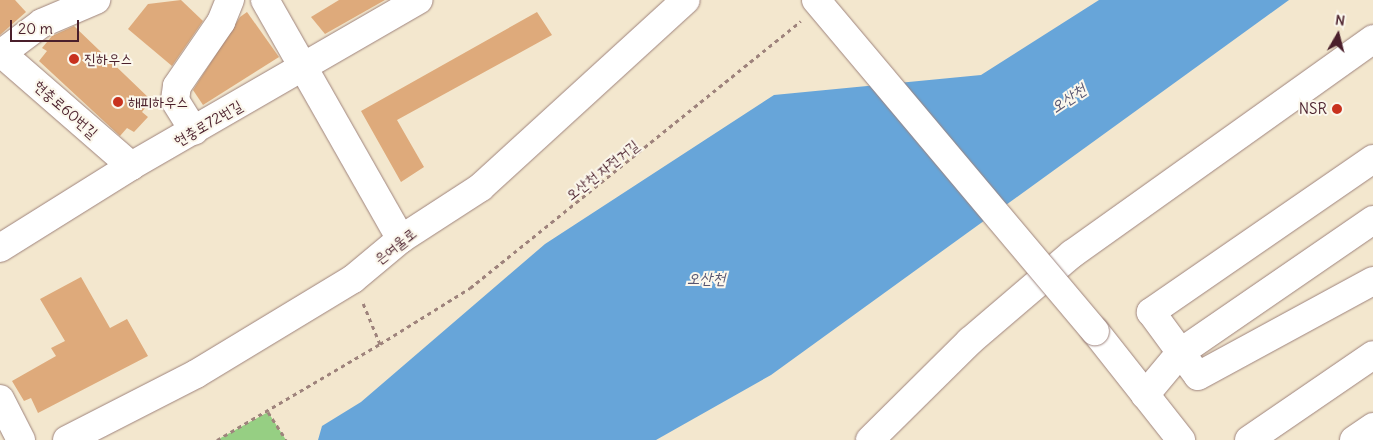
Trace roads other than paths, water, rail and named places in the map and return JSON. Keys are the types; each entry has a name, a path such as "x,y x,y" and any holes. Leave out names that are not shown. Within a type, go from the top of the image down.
{"street":[{"path":"1,52 42,23 96,0"},
{"path":"194,131 175,100 177,86 221,22 230,0"},
{"path":"265,0 306,67 400,239"},
{"name":"현충로72번길","path":"0,248 131,166 306,67 419,0"},
{"name":"은여울로","path":"67,440 196,374 353,279 400,239 481,187 686,0"},
{"path":"811,9 1096,331 1181,440"},
{"path":"870,440 970,341 1072,254 1373,39"},
{"name":"현충로60번길","path":"1,52 131,166"},
{"path":"1373,159 1151,312 1198,376 1373,281"},
{"path":"1145,394 1181,352 1373,220"},
{"path":"1249,440 1373,355"},
{"path":"0,400 21,440"},
{"path":"1354,440 1373,427"}],"water":[{"name":"오산천","path":"1099,0 1289,0 771,375 656,440 318,440 322,426 361,402 545,244 774,95 981,75"}],"place":[{"name":"진하우스","path":"74,59"},
{"name":"해피하우스","path":"118,102"},
{"name":"NSR","path":"1337,109"}]}
